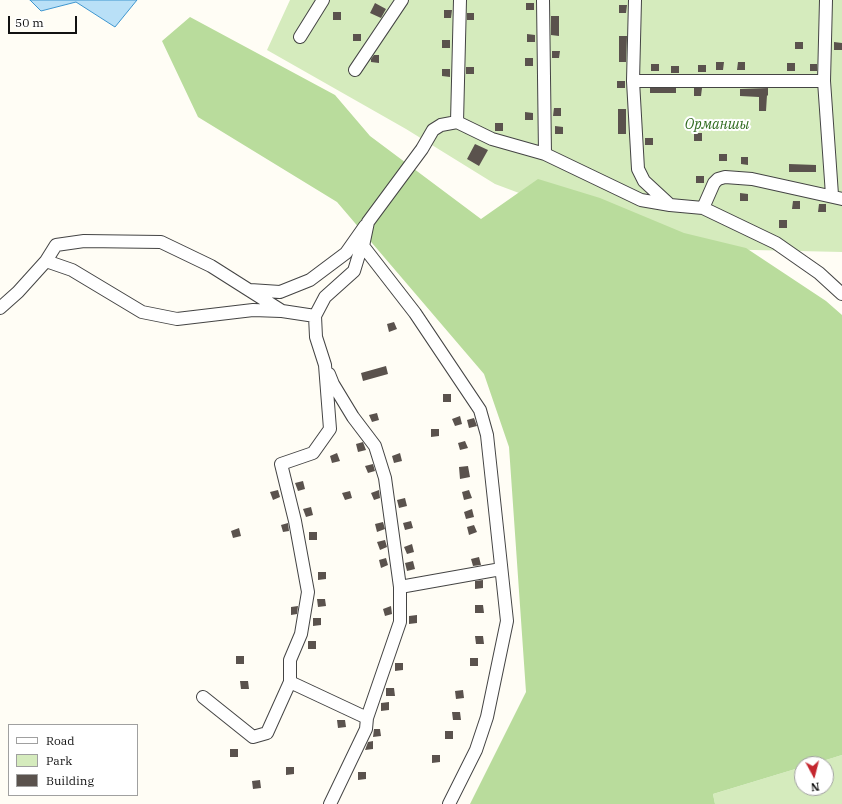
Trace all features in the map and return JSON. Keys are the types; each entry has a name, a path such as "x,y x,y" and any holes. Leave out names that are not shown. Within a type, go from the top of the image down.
{"street":[{"path":"300,37 323,0"},
{"path":"355,70 402,0"},
{"path":"457,122 460,0"},
{"path":"543,0 545,154"},
{"path":"635,0 633,81 638,169 644,181 670,206"},
{"path":"703,208 714,184 718,179 725,177 752,179 837,197 824,81 826,0"},
{"path":"633,81 824,81"},
{"path":"248,290 280,292 310,280 346,253 422,149 433,130 441,125 457,122 492,139 545,154 641,200 670,206 703,208 776,243 819,273 842,294"},
{"path":"330,804 366,729 367,718 400,622 400,587 385,478 375,446 349,410 333,384 325,366 316,337 315,316 325,297 354,271 361,248 363,246 368,222"},
{"path":"0,308 18,292 46,261 56,244 84,241 161,242 211,266 282,311"},
{"path":"363,246 415,314 480,410 487,435 502,569 506,622 487,717 476,750 450,804"},
{"path":"46,261 72,270 142,312 177,319 253,310 282,311 315,316"},
{"path":"203,697 253,737 267,733 290,682 290,660 301,634 308,592 295,521 281,464 313,453 330,429 325,366"},
{"path":"400,587 502,569"},
{"path":"290,682 367,718"}],"green space":[{"name":"Орманшы","path":"290,0 842,0 842,252 666,248 495,184 406,129 267,50"},
{"path":"190,17 335,95 370,136 481,219 538,179 600,198 684,233 746,248 826,301 842,315 842,755 834,757 834,756 794,756 794,769 713,794 715,804 470,804 526,692 509,447 484,374 337,202 198,117 162,41"},
{"path":"842,755 842,804 715,804 713,794 794,769 794,796 834,796 834,757"}],"water":[{"path":"30,0 137,0 115,27 76,2 41,11"}],"building":[{"path":"375,3 386,9 381,18 370,13"},
{"path":"526,3 534,3 534,10 526,10"},
{"path":"619,5 627,5 626,13 619,13"},
{"path":"444,10 452,10 451,18 444,18"},
{"path":"333,12 341,12 341,20 333,20"},
{"path":"467,13 474,13 474,20 467,20"},
{"path":"551,16 559,16 559,36 551,35"},
{"path":"353,34 361,34 361,41 353,41"},
{"path":"527,34 535,35 535,42 527,42"},
{"path":"619,36 627,36 626,62 619,62"},
{"path":"442,40 450,40 450,48 442,48"},
{"path":"795,42 803,42 803,49 795,49"},
{"path":"834,42 842,43 842,50 834,50"},
{"path":"552,51 560,51 559,58 552,58"},
{"path":"374,55 379,55 379,63 371,62"},
{"path":"525,58 533,58 533,66 525,66"},
{"path":"716,62 724,62 723,70 716,70"},
{"path":"738,62 745,62 745,70 737,70"},
{"path":"787,63 795,63 795,71 787,71"},
{"path":"651,64 659,64 659,71 651,71"},
{"path":"810,64 817,64 817,71 810,71"},
{"path":"698,65 706,65 706,72 698,72"},
{"path":"671,66 679,66 679,73 671,73"},
{"path":"466,67 474,67 474,74 466,74"},
{"path":"442,69 450,69 450,77 442,76"},
{"path":"617,81 625,81 625,88 617,88"},
{"path":"650,88 676,88 676,93 650,93"},
{"path":"694,88 702,88 701,96 694,96"},
{"path":"768,88 766,111 759,111 759,97 740,96 740,89"},
{"path":"554,108 561,108 561,116 553,116"},
{"path":"618,109 626,109 626,134 618,134"},
{"path":"525,112 533,113 533,120 525,120"},
{"path":"495,123 503,123 503,131 495,131"},
{"path":"555,126 563,127 563,134 555,134"},
{"path":"694,133 702,133 702,141 694,141"},
{"path":"645,138 653,138 653,145 645,145"},
{"path":"475,144 488,150 479,166 467,159"},
{"path":"719,154 727,154 727,161 719,161"},
{"path":"741,157 748,157 748,165 741,164"},
{"path":"789,164 816,165 816,172 789,172"},
{"path":"696,176 704,176 704,183 696,183"},
{"path":"740,193 748,194 748,201 740,201"},
{"path":"793,201 800,201 800,209 792,209"},
{"path":"819,204 826,204 826,212 818,212"},
{"path":"779,220 787,220 787,228 779,228"},
{"path":"394,322 397,329 389,332 387,324"},
{"path":"386,366 388,374 363,381 361,373"},
{"path":"443,394 451,394 451,402 443,402"},
{"path":"377,413 379,420 372,422 369,415"},
{"path":"460,416 462,424 455,426 452,419"},
{"path":"474,418 477,426 469,428 467,420"},
{"path":"431,429 439,429 439,436 431,437"},
{"path":"465,441 468,448 460,450 458,443"},
{"path":"363,442 366,450 358,452 356,444"},
{"path":"337,453 340,461 332,463 330,456"},
{"path":"400,453 402,461 394,463 392,456"},
{"path":"373,464 375,471 368,473 365,466"},
{"path":"468,466 470,477 460,479 459,467"},
{"path":"303,481 305,489 298,491 295,483"},
{"path":"278,490 280,497 273,500 270,492"},
{"path":"379,490 380,498 374,500 371,493"},
{"path":"469,490 472,498 464,500 462,492"},
{"path":"350,491 352,498 345,500 342,493"},
{"path":"405,498 407,506 399,508 397,500"},
{"path":"311,507 313,515 306,517 303,509"},
{"path":"472,509 474,517 466,519 464,512"},
{"path":"411,521 413,528 405,530 403,523"},
{"path":"383,522 385,529 377,532 375,524"},
{"path":"288,523 289,531 283,532 281,525"},
{"path":"474,525 477,532 469,535 467,527"},
{"path":"239,528 241,536 233,538 231,531"},
{"path":"309,532 317,532 317,540 309,540"},
{"path":"385,540 387,547 380,550 377,542"},
{"path":"412,544 414,552 407,554 404,547"},
{"path":"479,557 481,565 473,566 471,559"},
{"path":"386,558 388,565 381,568 379,560"},
{"path":"413,561 415,569 407,571 405,563"},
{"path":"318,572 326,572 326,579 318,580"},
{"path":"483,580 483,588 475,589 475,581"},
{"path":"317,599 325,599 326,606 318,607"},
{"path":"475,605 483,605 484,613 475,613"},
{"path":"298,606 297,614 291,615 291,607"},
{"path":"391,606 392,614 385,616 383,609"},
{"path":"417,615 417,623 409,624 409,616"},
{"path":"313,618 321,618 321,625 313,626"},
{"path":"475,636 483,636 484,644 476,644"},
{"path":"308,641 316,641 316,649 308,649"},
{"path":"236,656 244,656 244,664 236,664"},
{"path":"470,658 478,658 478,666 470,666"},
{"path":"395,663 403,663 403,670 395,671"},
{"path":"240,681 248,681 249,689 241,689"},
{"path":"386,688 394,688 395,696 386,696"},
{"path":"463,690 464,698 456,699 455,691"},
{"path":"389,702 389,710 381,711 381,703"},
{"path":"452,712 460,712 461,720 453,720"},
{"path":"337,720 345,720 346,727 338,728"},
{"path":"374,729 380,729 381,736 373,737"},
{"path":"445,731 453,731 453,739 445,739"},
{"path":"373,741 373,749 365,750 368,742"},
{"path":"230,749 238,749 238,757 230,757"},
{"path":"432,755 440,755 440,762 432,763"},
{"path":"286,767 294,767 294,774 286,775"},
{"path":"358,772 366,772 366,779 358,780"},
{"path":"260,780 261,788 253,789 252,781"}]}
